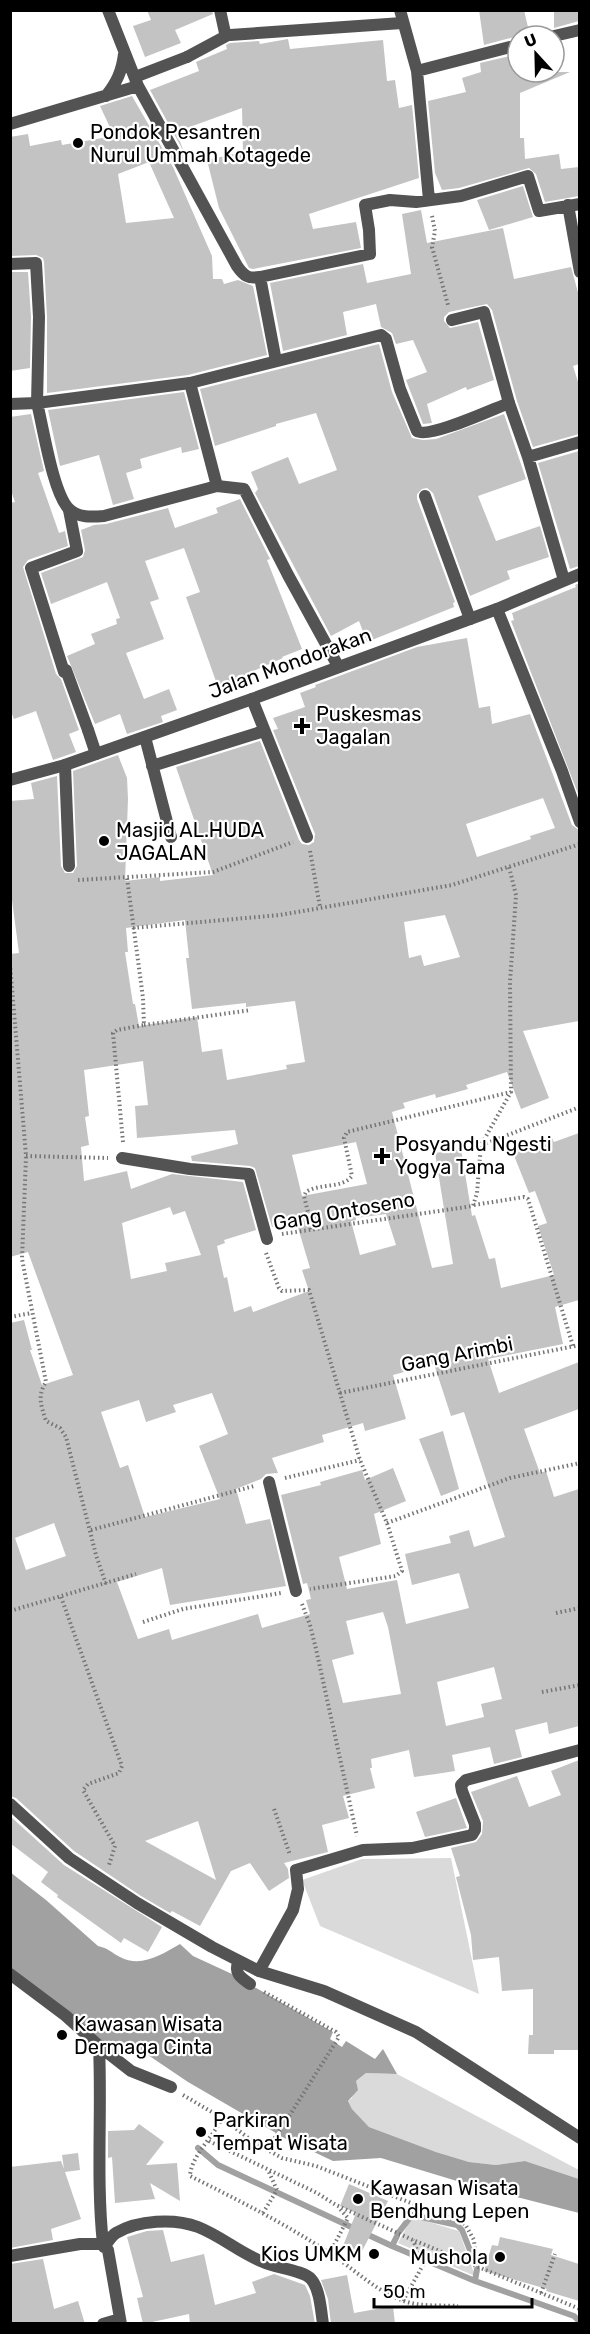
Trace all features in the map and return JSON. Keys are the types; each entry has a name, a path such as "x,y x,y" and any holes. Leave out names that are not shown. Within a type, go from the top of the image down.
{"street":[{"path":"108,10 136,82 243,274 250,279 370,254 365,205 390,200 416,202 461,196 528,176 539,211 574,204 579,272"},
{"path":"220,10 225,33 228,35"},
{"path":"10,124 106,96 228,35 401,17 417,71 429,200"},
{"path":"417,71 506,48"},
{"path":"106,96 119,75 124,52"},
{"path":"10,264 36,263 39,317 37,403 59,496 69,510 77,551 32,568 64,672 66,670 96,754"},
{"path":"260,277 276,361"},
{"path":"452,320 484,312 509,403 528,457 564,580"},
{"path":"10,404 37,403 190,383 381,335 386,339 400,389 417,431 420,433 427,434 446,428 509,403"},
{"path":"190,383 217,486"},
{"path":"528,457 579,442"},
{"path":"69,510 85,517 104,516 217,486 242,488 338,666"},
{"path":"425,496 470,619"},
{"name":"Jalan Mondorakan","path":"10,780 65,765 252,699 497,609 579,574"},
{"path":"497,609 562,771 579,822"},
{"path":"252,699 307,837"},
{"path":"152,766 264,731"},
{"path":"145,737 171,837"},
{"path":"65,765 69,866"},
{"path":"122,1158 190,1169 249,1174 267,1239"},
{"path":"269,1482 296,1591"},
{"path":"261,1967 284,1931 293,1911 298,1889 296,1870 363,1850 412,1848 472,1835 475,1824 461,1785 466,1780 579,1750"},
{"path":"10,1804 69,1858 136,1903 239,1961 324,1991 416,2032 579,2138"},
{"path":"239,1961 236,1967 237,1972 250,1984"},
{"path":"10,1974 66,2016 131,2071 171,2087"},
{"path":"99,2046 101,2091 99,2206 103,2245 108,2250 121,2321 103,2324"},
{"path":"10,2256 80,2244 103,2245 114,2234 131,2226 174,2222 197,2227 263,2263 303,2274 311,2279 319,2300 323,2324"}],"path":[{"path":"429,200 435,231 432,248 452,320"},
{"path":"69,866 72,875 78,880 213,872 307,837 320,907"},
{"path":"133,928 260,918 452,885 579,844"},
{"path":"473,1206 477,1193 481,1145 511,1092 510,982 516,895 509,867"},
{"path":"127,878 143,998 144,1025"},
{"path":"10,964 26,1156 22,1259 45,1371 46,1382 41,1391 40,1401 46,1421 60,1428 66,1437 96,1555 106,1584"},
{"path":"26,1156 122,1158 124,1156 113,1033 117,1030 251,1010"},
{"path":"312,1229 304,1196 306,1192 317,1187 345,1182 352,1176 344,1138 347,1132 511,1092"},
{"path":"481,1145 579,1107"},
{"name":"Gang Ontoseno","path":"340,1393 334,1366 309,1290 305,1288 287,1292 279,1288 264,1246 267,1239 312,1229 524,1197 528,1199 573,1346"},
{"path":"10,1317 32,1313"},
{"name":"Gang Arimbi","path":"340,1393 579,1345"},
{"path":"143,1622 183,1609 400,1574 402,1571 387,1523 360,1460 340,1393"},
{"path":"90,1530 198,1499 360,1460"},
{"path":"387,1523 510,1478 579,1463"},
{"path":"10,1611 136,1574"},
{"path":"296,1591 310,1625 353,1825 363,1850"},
{"path":"61,1597 122,1766 119,1773 88,1784 83,1790 115,1846 114,1854 102,1880"},
{"path":"556,1613 579,1608"},
{"path":"542,1692 579,1685"},
{"path":"274,1809 296,1870"},
{"path":"250,1984 336,2031 339,2037 266,2150"},
{"path":"171,2087 222,2118 266,2150 282,2158 316,2166 465,2224 474,2240 476,2265"},
{"path":"222,2118 193,2162 190,2176 263,2213 330,2253 385,2292 403,2301 423,2305 458,2306"},
{"path":"208,2142 267,2169 336,2205 579,2309"},
{"path":"263,2213 277,2190 267,2169"},
{"path":"330,2253 348,2218 336,2205"},
{"path":"403,2301 423,2265 414,2240"},
{"path":"541,2293 555,2254"}],"shaded area":[{"path":"451,1858 479,1994 320,1926 302,1880 362,1859"},
{"path":"10,1872 98,1946 120,1957 143,1961 180,1944 193,1956 232,1974 333,2032 330,2039 342,2047 346,2041 375,2059 383,2049 397,2074 366,2073 356,2081 358,2090 348,2101 352,2109 369,2127 469,2162 496,2165 525,2161 579,2179 579,2213 470,2185 381,2158 333,2161 280,2136 282,2128 276,2133 188,2082 148,2055 133,2052 117,2054 11,1970"},
{"path":"366,2073 397,2074 579,2170 579,2179 525,2161 496,2165 469,2162 369,2127 352,2109 348,2101 352,2098 356,2081"},
{"path":"412,2217 459,2231 475,2276 398,2243"}],"building":[{"path":"147,10 212,10 213,14 175,30 181,43 145,57 133,26 151,20"},
{"path":"479,10 524,10 527,24 506,24 506,39 484,45"},
{"path":"554,10 579,10 579,21 566,25 554,24"},
{"path":"288,39 290,49 383,40 387,81 395,80 399,108 412,105 419,178 309,214 313,229 356,222 361,248 253,269 249,268 219,208 207,160 243,152 242,108 176,132 185,154 150,90 199,71 196,62 227,49 226,45 230,43 259,41 260,44"},
{"path":"506,57 506,84 541,84 520,93 520,138 524,138 525,159 559,154 561,169 579,167 579,196 545,202 536,174 529,168 459,188 442,190 435,173 428,101 466,92 462,78 481,72 480,63"},
{"path":"132,96 173,167 212,256 213,279 222,279 224,284 238,280 253,286 267,355 188,375 47,393 47,317 43,258 36,255 10,256 10,137 28,134 30,146 61,140 62,145 114,136 100,106","holes":["149,162 174,218 126,223 118,174"]},
{"path":"523,186 533,217 489,230 477,200"},
{"path":"421,210 427,243 503,228 514,279 571,267 579,296 579,364 573,366 579,385 579,434 533,447 517,401 492,310 487,304 449,312 444,317 444,321 450,328 478,322 494,380 467,390 466,387 427,404 432,423 423,424 406,380 427,372 413,340 396,344 392,333 381,327 376,304 343,312 347,335 283,351 270,283 363,264 367,283 411,274 402,214"},
{"path":"10,272 28,272 31,317 30,368 10,371"},
{"path":"379,344 392,392 412,438 436,439 504,414 526,479 478,496 496,541 540,526 549,557 507,571 510,579 470,596 433,493 427,488 422,489 417,494 417,499 455,602 454,607 367,642 359,621 331,636 255,493 258,489 251,472 288,457 299,484 337,470 316,413 276,424 276,426 215,446 200,389"},
{"path":"184,392 199,449 182,453 181,447 140,459 142,468 126,473 134,499 113,505 99,455 60,466 48,410"},
{"path":"31,414 44,471 38,473 59,533 65,531 68,546 28,560 23,567 56,674 61,679 79,730 69,734 76,752 53,760 36,711 14,719 10,709 10,503 15,502 10,488 10,417"},
{"path":"579,451 579,566 570,569 538,463"},
{"path":"240,499 270,559 267,560 302,649 240,677 241,679 218,687 186,597 200,592 184,548 145,561 159,599 150,602 164,639 126,653 144,699 169,689 177,710 161,716 163,722 127,734 120,714 95,724 67,656 95,644 91,634 117,624 116,619 120,618 107,582 51,604 41,573 83,557 85,550 81,530 94,525 168,508 175,528 218,513 216,508"},
{"path":"579,583 579,796 511,621 514,620 512,613 576,587 575,585"},
{"path":"467,638 479,708 490,706 492,724 530,714 572,825 579,830 579,1021 523,1031 549,1098 521,1109 507,1072 466,1085 468,1089 436,1098 435,1094 403,1103 405,1108 392,1112 432,1268 453,1264 435,1153 461,1149 472,1216 475,1215 489,1259 495,1258 501,1288 554,1275 538,1226 547,1223 535,1191 529,1193 513,1153 552,1138 554,1142 579,1133 579,1300 555,1307 563,1344 488,1359 499,1393 579,1362 579,1409 524,1429 540,1473 546,1471 554,1497 579,1489 579,1726 549,1734 547,1722 515,1730 522,1757 494,1764 490,1747 452,1755 455,1771 414,1777 409,1750 371,1759 372,1768 370,1768 375,1788 343,1796 349,1818 322,1825 328,1852 284,1863 288,1869 289,1878 269,1891 250,1863 231,1871 200,1926 172,1911 170,1913 141,1896 74,1851 16,1798 10,1796 10,1323 24,1320 32,1350 30,1350 42,1385 73,1375 28,1252 10,1257 10,954 19,953 10,885 10,801 34,799 31,783 57,776 61,866 65,873 73,873 77,866 73,771 118,755 127,778 125,881 160,877 160,881 213,875 176,767 260,741 299,840 302,844 309,845 314,842 315,834 273,730 278,729 273,718 305,707 300,693 316,687 315,685 417,647","holes":["543,798 555,828 530,836 531,839 477,857 466,824","445,915 460,957 424,966 421,955 409,958 404,922","185,920 189,958 186,958 192,1009 246,1003 246,1007 295,1001 305,1062 286,1065 287,1069 227,1080 222,1049 202,1052 197,1017 139,1026 135,1004 133,1004 125,952 128,952 126,928","143,1061 148,1105 135,1106 137,1138 235,1130 238,1144 191,1156 192,1161 255,1168 272,1227 296,1221 310,1268 302,1270 309,1291 253,1312 251,1306 234,1312 227,1277 224,1278 217,1246 225,1243 224,1240 256,1230 243,1182 172,1174 131,1189 127,1171 84,1181 81,1147 89,1145 85,1117 89,1116 84,1070","356,1142 367,1184 302,1196 292,1155","170,1207 173,1215 185,1211 201,1255 165,1263 167,1271 131,1279 122,1223","386,1214 396,1245 360,1255 351,1221 356,1218","434,1364 451,1416 464,1412 505,1537 474,1547 469,1530 449,1536 451,1543 405,1554 412,1585 459,1573 469,1608 406,1624 397,1580 347,1589 339,1557 381,1544 374,1514 406,1501 393,1468 365,1480 362,1470 320,1482 321,1485 281,1495 303,1584 307,1583 311,1599 306,1600 310,1614 262,1628 258,1614 172,1640 169,1629 138,1639 117,1582 162,1568 170,1605 286,1586 270,1519 246,1524 236,1489 261,1479 266,1474 278,1473 272,1458 324,1442 322,1435 363,1423 365,1431 406,1419 393,1375","212,1393 228,1434 199,1446 220,1499 145,1517 128,1465 120,1468 101,1412 139,1400 146,1422 176,1412 173,1405","54,1523 66,1556 26,1570 15,1538","383,1612 401,1694 343,1703 332,1660 354,1654 346,1621","494,1667 502,1699 481,1704 484,1717 446,1726 437,1682","198,1821 216,1880 145,1841"]},
{"path":"443,1431 459,1489 441,1496 419,1439"},
{"path":"579,1760 579,2050 554,2050 554,2054 528,2054 529,2035 533,2035 533,1989 502,1991 499,1957 473,1960 471,1935 456,1877 460,1876 451,1848 476,1842 482,1834 483,1821 471,1792 517,1776 529,1807 561,1795 551,1771"},
{"path":"456,1798 467,1828 425,1837 416,1812"},
{"path":"10,1816 64,1865 162,1927 148,1952 124,1938 121,1943 57,1897 58,1895 41,1882 48,1872 10,1843"},
{"path":"139,2124 164,2142 146,2165 177,2163 180,2201 150,2183 155,2199 115,2203 112,2157 108,2158 108,2131 134,2130"},
{"path":"78,2153 80,2170 65,2172 81,2219 51,2229 53,2240 10,2248 10,2167 61,2161 64,2169 62,2155"},
{"path":"349,2184 388,2201 360,2255 343,2246 356,2213 340,2206"},
{"path":"163,2230 171,2262 204,2254 215,2305 256,2293 252,2282 274,2274 305,2285 310,2296 315,2324 190,2324 189,2314 143,2324 137,2298 143,2297 127,2237 147,2231"},
{"path":"500,2237 553,2249 551,2255 579,2264 579,2301 546,2291 547,2289 484,2271 492,2245 498,2246"},
{"path":"43,2259 54,2309 78,2301 85,2324 10,2324 10,2264"},
{"path":"347,2275 354,2313 393,2306 395,2324 331,2324 328,2299 321,2280"}],"waterway":[{"path":"198,2148 218,2165 392,2246 475,2281 574,2316 580,2322"},
{"path":"399,2232 412,2215 457,2225 462,2230 475,2263"},
{"path":"392,2246 397,2236"},
{"path":"475,2281 477,2269"}],"place":[{"name":"Pondok Pesantren Nurul Ummah Kotagede","path":"78,143"},
{"name":"Puskesmas Jagalan","path":"302,726"},
{"name":"Masjid AL.HUDA JAGALAN","path":"104,841"},
{"name":"Posyandu Ngesti Yogya Tama","path":"382,1156"},
{"name":"Kawasan Wisata Dermaga Cinta","path":"62,2035"},
{"name":"Parkiran Tempat Wisata","path":"201,2132"},
{"name":"Kawasan Wisata Bendhung Lepen","path":"358,2199"},
{"name":"Kios UMKM","path":"374,2254"},
{"name":"Mushola","path":"500,2257"}]}
